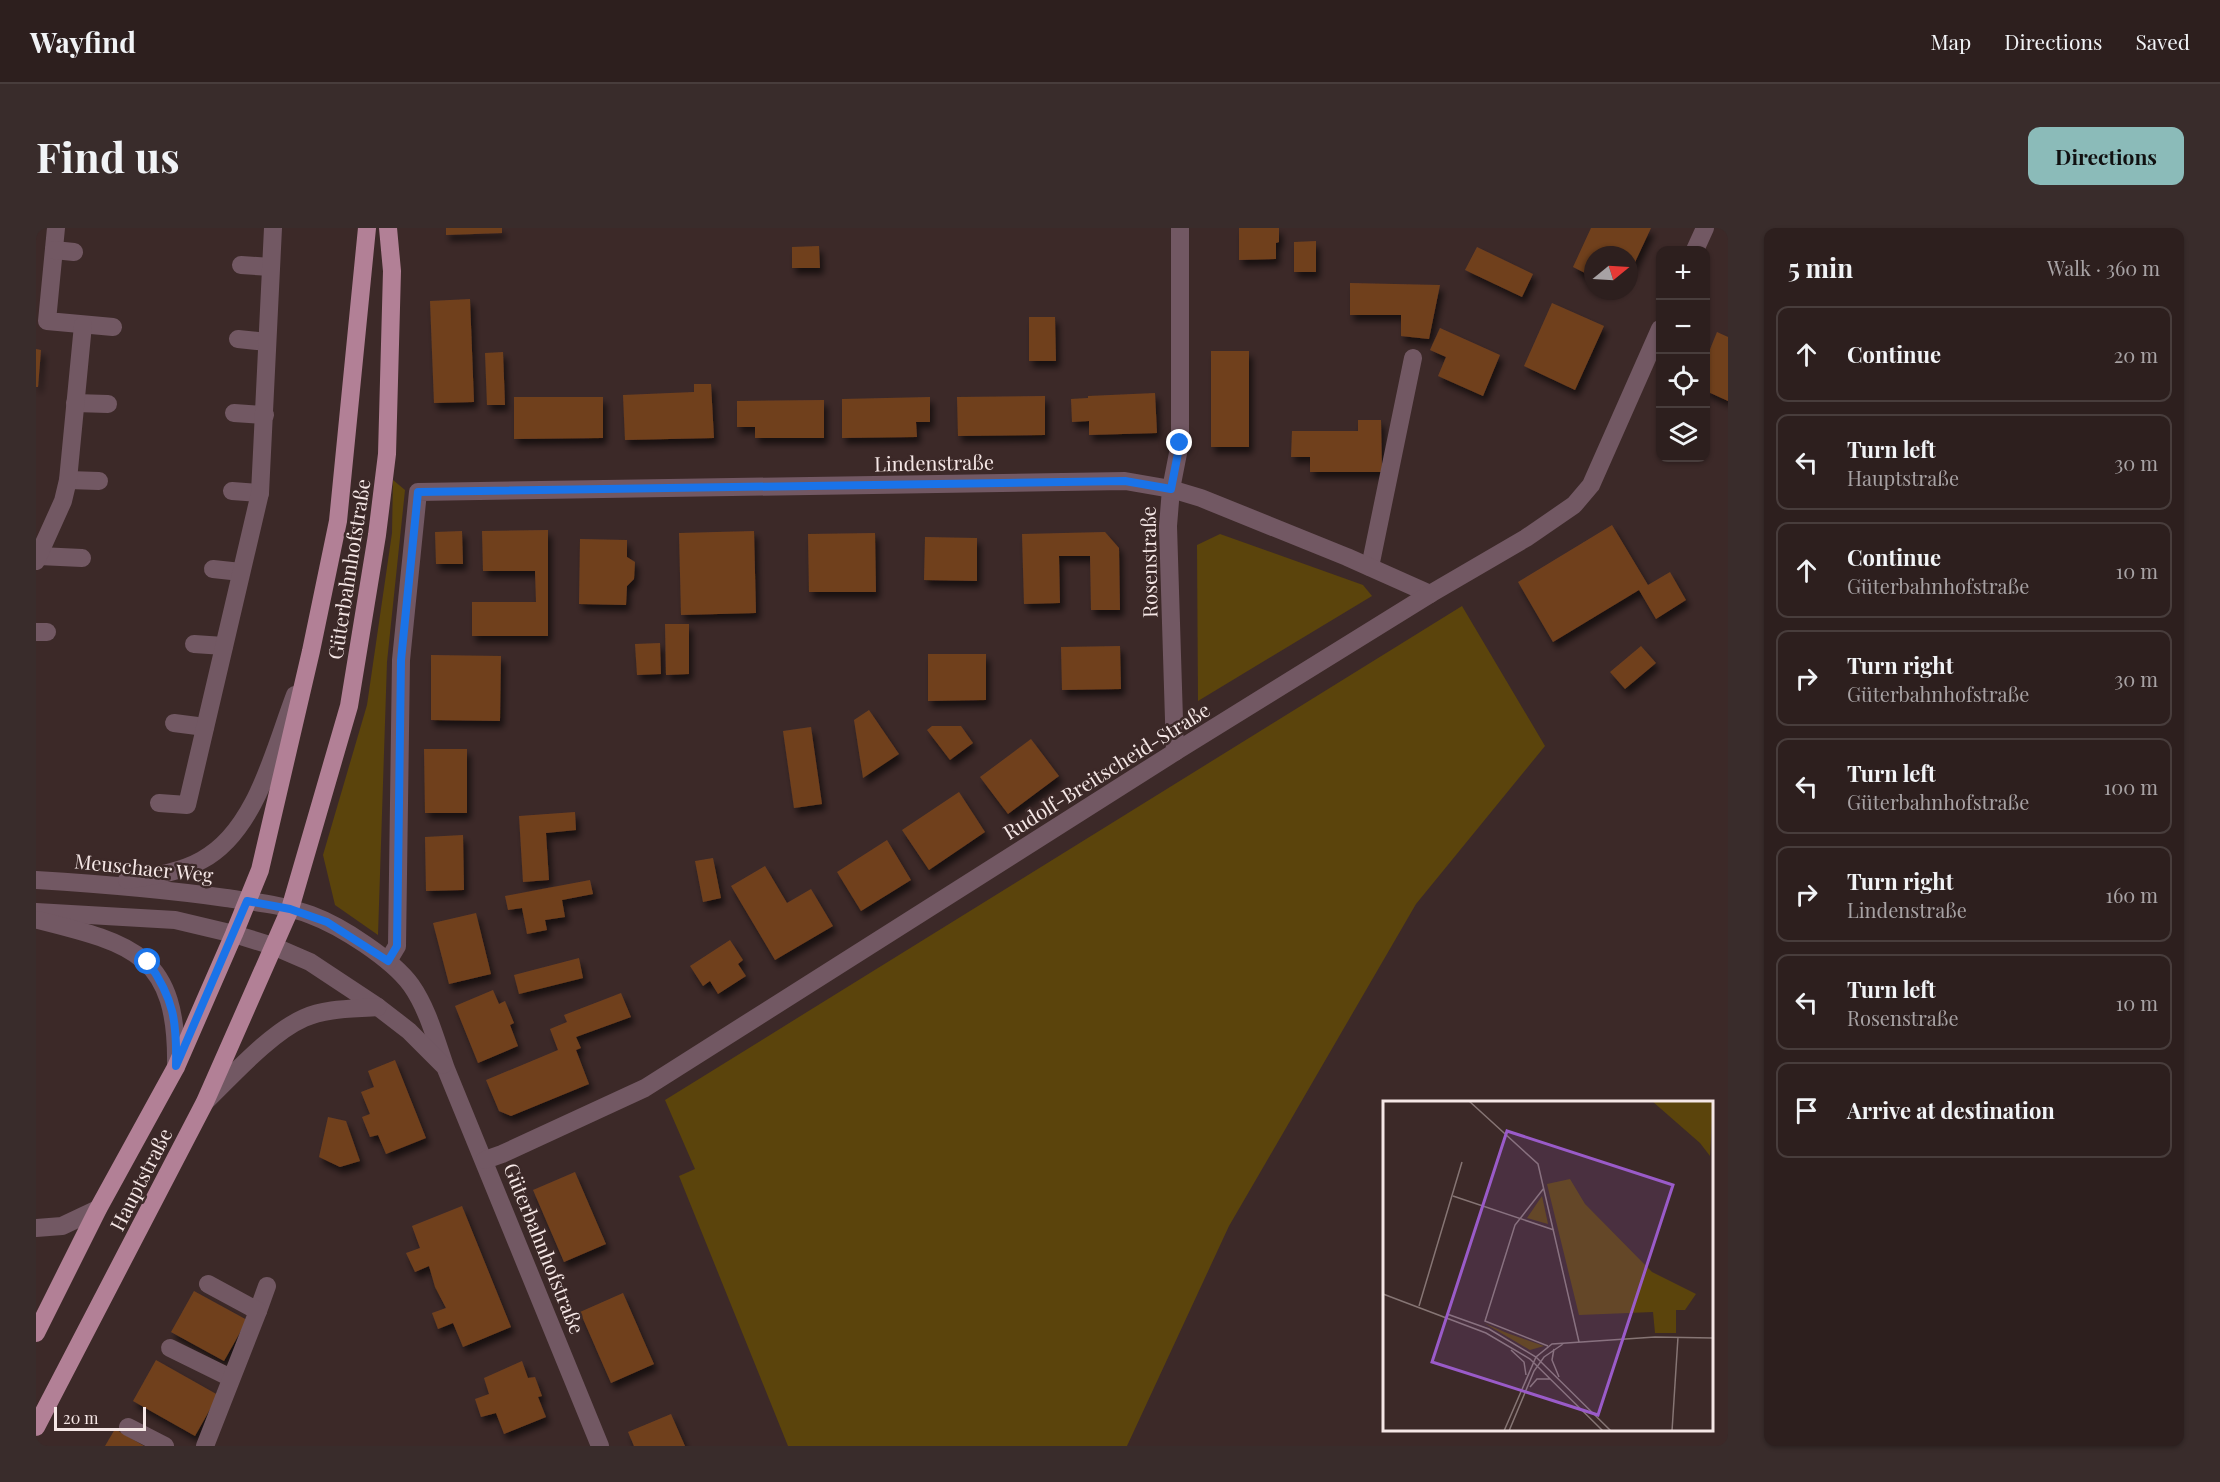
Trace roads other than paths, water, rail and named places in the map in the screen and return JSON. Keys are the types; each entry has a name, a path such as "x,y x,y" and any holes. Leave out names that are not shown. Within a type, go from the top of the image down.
{"main road":[{"name":"Güterbahnhofstraße","path":"234,934 260,870 311,651 338,520 367,228"},
{"name":"Güterbahnhofstraße","path":"290,909 349,706 377,535 387,454 392,271 387,228"},
{"name":"Hauptstraße","path":"36,1427 205,1102 290,909"},
{"name":"Hauptstraße","path":"36,1333 41,1318 98,1209 176,1066 234,934"}],"street":[{"path":"56,228 47,321 113,327"},
{"path":"159,803 187,805 260,493 273,228"},
{"name":"Rosenstraße","path":"1175,752 1168,526 1171,489 1180,443 1180,228"},
{"path":"1697,246 1706,228"},
{"path":"54,250 74,252"},
{"path":"241,264 271,267"},
{"path":"82,558 38,558 63,501 68,480 83,325"},
{"name":"Rudolf-Breitscheid-Straße","path":"485,1160 645,1088 1175,752 1430,594 1526,538 1574,505 1591,485 1656,338"},
{"path":"238,339 267,342"},
{"path":"1370,567 1413,358"},
{"path":"75,403 108,404"},
{"path":"234,413 265,416"},
{"path":"68,480 99,481"},
{"name":"Lindenstraße","path":"388,961 397,946 401,660 418,492 1125,481 1171,489 1201,498 1430,594"},
{"path":"232,491 260,493"},
{"path":"36,518 55,519"},
{"path":"213,569 241,572"},
{"path":"194,644 224,646"},
{"path":"105,884 186,868 204,860 231,839 253,806 311,651"},
{"path":"174,723 205,727"},
{"name":"Meuschaer Weg","path":"36,880 105,884 247,901"},
{"name":"Güterbahnhofstraße","path":"247,901 290,909 327,922 388,961 411,985 427,1017 446,1069 600,1446"},
{"path":"36,912 175,920 234,934"},
{"path":"36,920 92,934 127,948 148,962 170,1000 177,1032 176,1066"},
{"name":"Güterbahnhofstraße","path":"234,934 273,946 310,962 378,1007 409,1031 446,1069"},
{"path":"205,1102 280,1032 305,1017 337,1010 378,1007"},
{"path":"36,1228 62,1226 98,1209"},
{"path":"208,1284 258,1311"},
{"path":"205,1446 267,1286"},
{"path":"170,1348 231,1378"},
{"path":"128,1427 165,1446"}]}
